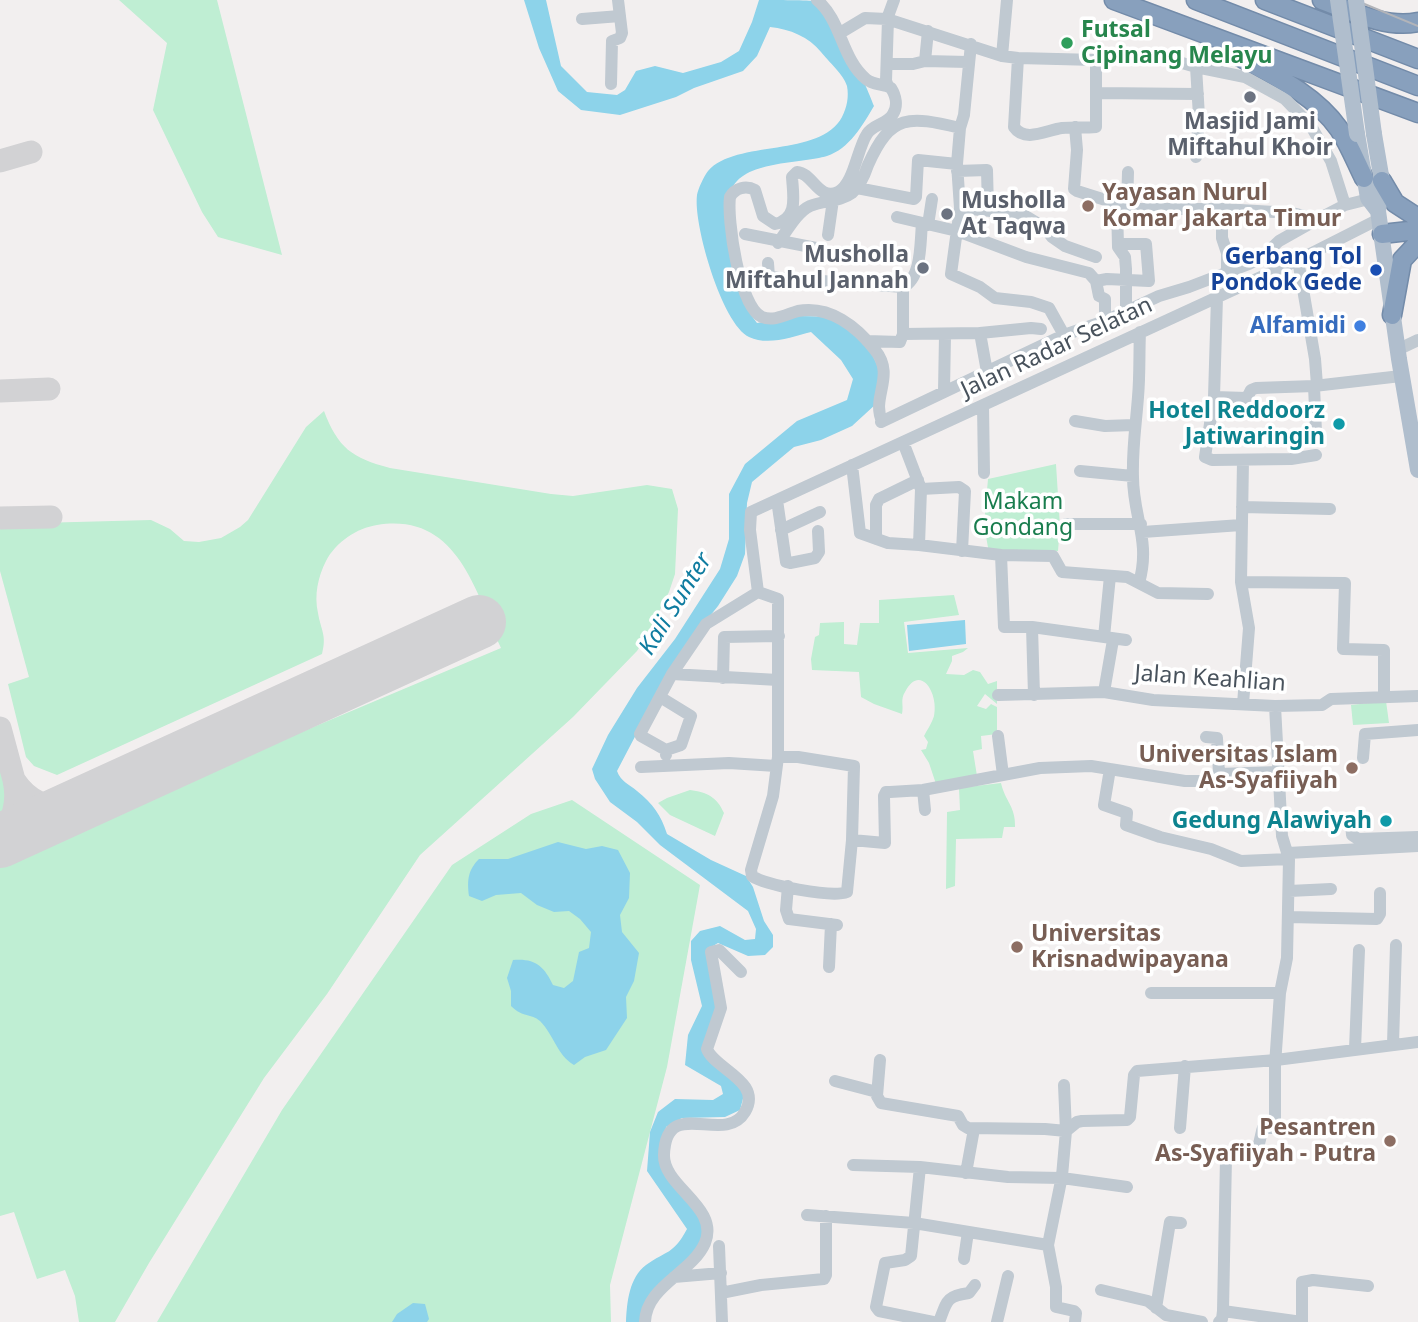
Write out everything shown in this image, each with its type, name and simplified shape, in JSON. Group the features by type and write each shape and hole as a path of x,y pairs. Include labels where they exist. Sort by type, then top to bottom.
{"highway":[{"path":"1114,0 1418,113"},
{"path":"1196,0 1418,86"},
{"path":"1265,0 1418,59"},
{"path":"1322,0 1384,22 1418,22"},
{"path":"1183,27 1275,76 1306,96 1337,127 1376,203 1418,230"},
{"path":"1376,203 1395,203 1418,218"},
{"path":"1392,315 1402,260 1418,243"}],"main road":[{"path":"1338,0 1357,134 1376,203"},
{"path":"1356,0 1374,134 1376,203 1401,376 1414,421 1418,470"}],"street":[{"path":"611,84 612,41 621,36 618,0"},
{"path":"817,0 832,16 846,51 864,78 872,83 888,86"},
{"path":"894,0 888,19 886,81 896,100 893,115 868,131 849,179 839,191 831,194 822,192 804,172 799,171 792,177 793,210 781,223 775,224 765,218 757,193 750,188 737,189 732,194 728,208 739,276 755,312 770,318 804,311 838,317 856,329 878,354 884,370 878,412 881,422 1064,335 1105,321 1159,296 1227,274 1261,258 1279,241 1345,205 1376,203"},
{"path":"1002,56 1007,0"},
{"path":"582,19 620,16"},
{"path":"840,33 865,18 888,19 1002,56 1096,60 1157,56 1245,77 1275,92 1296,109 1322,143 1331,161 1345,205"},
{"path":"925,61 928,31"},
{"path":"971,44 964,115 960,128 957,167 960,208 951,275 980,287 995,298 1031,302 1049,308 1064,335"},
{"path":"1018,58 1015,131 1038,134 1075,127 1097,127 1096,60"},
{"path":"887,64 968,62"},
{"path":"1196,67 1196,157"},
{"path":"1097,93 1198,94"},
{"path":"778,243 802,211 850,194 857,188 876,146 891,128 907,121 917,121 960,128"},
{"path":"1075,127 1075,190 1122,206 1292,213 1318,219"},
{"path":"857,188 914,199 916,162 920,160 987,170 988,209"},
{"path":"1126,311 1125,257 1118,247 1128,172"},
{"path":"768,263 769,277 907,286 915,273 932,199"},
{"path":"828,235 834,200"},
{"name":"Jalan Radar Selatan","path":"758,592 750,530 751,512 1298,260 1376,203"},
{"path":"960,208 988,209 1027,216 1065,246 1096,257"},
{"path":"1222,209 1227,274"},
{"path":"897,217 957,231 1026,257 1089,273 1096,281 1099,296 1105,299 1126,296"},
{"path":"745,234 778,243 821,249"},
{"path":"1096,281 1149,281 1147,245 1123,244 1118,247"},
{"path":"1298,260 1315,359 1316,432"},
{"path":"867,341 900,342 903,334 903,287"},
{"path":"1217,297 1214,397 1205,457 1212,460 1243,460 1291,459 1316,455"},
{"path":"1105,299 1105,321"},
{"path":"903,334 945,335 1041,329"},
{"path":"1139,583 1144,559 1133,476 1140,332"},
{"path":"980,333 987,372"},
{"path":"944,391 945,335"},
{"path":"1397,350 1418,340"},
{"path":"1214,397 1247,398 1251,390 1256,388 1401,376"},
{"path":"983,405 984,472"},
{"path":"1075,421 1105,426 1134,425"},
{"path":"903,442 920,485 919,545"},
{"path":"1243,460 1241,582 1249,628 1243,704"},
{"path":"852,465 859,530 876,539 888,543 1001,555 1054,556 1062,572 1127,576 1158,593 1208,594"},
{"path":"1080,471 1133,476"},
{"path":"876,539 876,505 879,499 920,485 959,488 965,491 962,551"},
{"path":"777,500 784,558 790,563 811,560 818,556 818,531"},
{"path":"1242,507 1330,509"},
{"path":"781,530 820,512"},
{"path":"1066,524 1142,528 1241,525"},
{"path":"1001,555 1004,627 1032,627 1114,639"},
{"path":"1104,692 1114,639 1110,576"},
{"path":"1241,582 1345,583 1343,649 1384,650 1384,697"},
{"path":"641,767 777,762 798,757 854,766 852,840 847,892 838,894 788,886 751,876 773,796 777,762 778,598 758,592 711,621 697,636 672,674 640,734 666,750 681,745 691,716 660,697"},
{"path":"1032,627 1034,695"},
{"path":"697,636 779,636"},
{"path":"723,678 724,637"},
{"path":"672,674 778,680"},
{"name":"Jalan Keahlian","path":"998,695 1104,692 1153,700 1275,706 1322,705 1331,699 1418,696"},
{"path":"1198,1154 1256,1157 1263,1128 1274,1127 1280,993 1287,958 1289,917 1289,856 1282,836 1275,706"},
{"path":"1363,758 1364,734 1418,730"},
{"path":"998,736 1003,775"},
{"path":"1206,737 1217,738 1219,774"},
{"path":"666,750 666,766"},
{"path":"852,840 885,843 886,792 923,790 1040,768 1091,766 1185,781 1200,781 1219,774 1278,772"},
{"path":"1110,769 1104,805 1127,813 1126,825 1160,837 1211,849 1241,861 1418,846"},
{"path":"923,790 925,810"},
{"path":"1351,823 1352,835 1358,839 1418,836"},
{"path":"788,886 786,910 789,919 834,925 829,967"},
{"path":"1289,895 1331,889"},
{"path":"1289,917 1377,919 1380,914 1380,893"},
{"path":"1393,1044 1396,945"},
{"path":"645,1322 649,1304 695,1258 708,1232 700,1210 668,1171 664,1156 670,1129 677,1125 727,1125 738,1119 747,1109 748,1099 742,1081 715,1061 707,1049 721,1007 711,951 719,950 741,972"},
{"path":"1354,1048 1359,950"},
{"path":"1151,993 1280,993"},
{"path":"880,1060 877,1092 881,1103 958,1116 965,1127 974,1129 1066,1131 1082,1121 1127,1121 1130,1117 1135,1072 1276,1060 1418,1042"},
{"path":"1180,1128 1185,1066"},
{"path":"835,1081 877,1092"},
{"path":"1064,1085 1066,1131 1062,1178 1048,1245 1056,1287 1056,1307 1074,1311 1075,1322"},
{"path":"966,1172 974,1129"},
{"path":"1226,1157 1221,1316 1302,1322 1302,1282 1313,1280 1368,1286"},
{"path":"853,1165 920,1167 1127,1186"},
{"path":"920,1167 911,1256 905,1260 885,1263 876,1307 879,1311 933,1322"},
{"path":"807,1215 914,1223 1048,1245"},
{"path":"721,1293 761,1285 824,1279 826,1216"},
{"path":"1156,1308 1170,1222 1181,1223"},
{"path":"964,1259 968,1232"},
{"path":"719,1246 722,1322"},
{"path":"674,1277 720,1273"},
{"path":"997,1322 1008,1276"},
{"path":"939,1322 948,1299 954,1295 969,1293 975,1285"},
{"path":"1101,1290 1143,1299 1162,1313 1202,1322"}],"green space":[{"path":"119,0 217,0 282,255 218,237 202,212 153,110 167,43"},
{"path":"324,411 335,434 348,450 366,460 390,468 573,496 647,485 672,489 678,509 675,574 669,592 637,651 573,717 420,855 327,994 264,1078 115,1322 79,1322 75,1296 65,1270 37,1279 14,1212 0,1216 0,859 501,648 471,580 445,543 426,531 404,524 369,527 341,542 330,554 321,573 316,600 324,637 322,654 57,775 34,766 26,757 8,684 29,677 0,571 0,524 151,520 170,529 184,541 199,542 221,538 248,520 306,427"},
{"name":"Makam Gondang","path":"1056,464 1060,527 1058,551 989,553 984,525 988,479"},
{"path":"954,595 959,615 904,622 908,653 968,648 952,656 946,674 964,675 973,670 980,672 988,684 997,681 997,704 985,694 977,706 986,709 991,704 997,707 997,734 981,736 982,749 973,751 977,776 936,784 921,750 926,749 928,742 924,736 931,724 935,707 927,684 917,680 911,684 903,698 902,714 861,697 859,672 812,670 811,659 820,623 844,622 844,644 857,645 860,623 879,623 879,600"},
{"path":"1386,701 1389,723 1353,725 1351,705"},
{"path":"0,732 17,791 12,817 0,840"},
{"path":"1001,783 1014,814 1015,827 1004,827 1002,838 956,839 955,886 946,889 947,812 960,810 959,788"},
{"path":"690,790 711,796 724,813 715,836 670,815 658,803"},
{"path":"572,800 700,885 667,1067 610,1285 611,1322 157,1322 282,1110 452,865 531,814"}],"water":[{"path":"524,0 546,0 561,66 587,92 617,95 625,90 636,71 655,66 683,73 721,62 739,51 759,0 814,1 839,32 874,106 855,135 835,153 816,159 759,168 737,181 731,191 728,207 728,239 736,283 744,303 757,323 800,316 839,317 866,341 883,378 876,404 852,426 821,440 794,447 752,482 747,503 745,554 737,576 718,606 689,642 662,685 617,771 623,780 652,805 667,834 711,860 746,876 753,887 764,921 773,935 773,947 765,955 748,956 718,943 708,949 720,1002 706,1040 745,1091 740,1110 725,1117 682,1118 666,1127 662,1164 703,1216 706,1240 664,1286 645,1322 626,1322 632,1283 640,1270 673,1248 687,1229 647,1171 650,1132 658,1112 675,1099 713,1100 723,1094 721,1086 685,1065 688,1035 702,1006 691,960 691,941 700,931 720,926 745,940 755,939 756,929 748,911 660,845 637,822 610,802 595,779 592,769 608,735 637,688 675,639 720,569 729,539 729,494 745,464 797,421 847,400 853,379 841,360 811,332 764,341 749,337 739,328 729,313 711,272 700,228 697,195 706,173 721,161 738,155 797,144 831,130 844,113 848,90 839,73 811,42 792,32 770,27 757,56 743,71 620,115 581,110 558,91 539,48"},
{"path":"965,620 966,644 909,651 907,625"},
{"path":"558,842 586,849 602,846 618,850 630,873 629,898 620,915 622,932 639,953 634,981 626,997 627,1018 606,1050 585,1057 574,1065 563,1056 540,1021 511,1006 511,991 507,978 513,960 527,960 542,968 553,985 564,988 573,981 579,952 589,948 591,932 569,911 554,912 537,905 521,893 496,895 482,901 469,896 468,890 470,871 479,859 508,859"},
{"path":"413,1303 425,1304 429,1319 427,1322 392,1322 397,1314"}],"taxiway":[{"path":"0,161 31,152"},
{"path":"0,391 49,389"},
{"path":"0,518 51,517"},
{"path":"0,728 14,780"},
{"path":"0,840 14,811 14,780 33,800 57,807 76,806"}],"runway":[{"path":"0,841 479,622"}],"tram line":[{"path":"1355,0 1418,26"}],"place":[{"name":"Futsal Cipinang Melayu","path":"1067,43"},
{"name":"Masjid Jami Miftahul Khoir","path":"1250,97"},
{"name":"Yayasan Nurul Komar Jakarta Timur","path":"1088,206"},
{"name":"Musholla At Taqwa","path":"947,214"},
{"name":"Musholla Miftahul Jannah","path":"923,268"},
{"name":"Gerbang Tol Pondok Gede","path":"1376,270"},
{"name":"Alfamidi","path":"1360,326"},
{"name":"Hotel Reddoorz Jatiwaringin","path":"1339,424"},
{"name":"Universitas Islam As-Syafiiyah","path":"1352,768"},
{"name":"Gedung Alawiyah","path":"1386,821"},
{"name":"Universitas Krisnadwipayana","path":"1017,947"},
{"name":"Pesantren As-Syafiiyah - Putra","path":"1390,1141"}],"water label":[{"name":"Kali Sunter","path":"676,604"}]}
